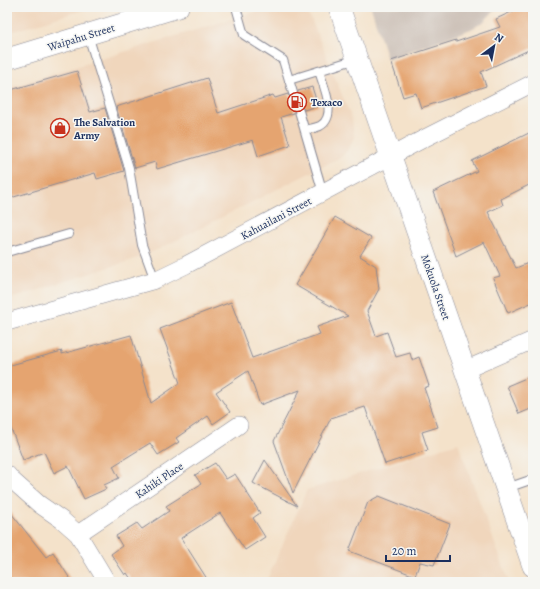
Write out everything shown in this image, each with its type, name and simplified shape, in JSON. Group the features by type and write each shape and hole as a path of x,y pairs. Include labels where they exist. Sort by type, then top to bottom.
{"street":[{"name":"Waipahu Street","path":"7,59 178,7"},
{"name":"Mokuola Street","path":"339,7 533,566"},
{"name":"Kahuailani Street","path":"7,322 155,280 533,83"},
{"path":"465,370 533,340"},
{"name":"Kahiki Place","path":"78,534 239,425"},
{"path":"7,474 39,504 62,520 78,534 107,582"}],"lane":[{"path":"236,7 244,35 283,60 293,93"},
{"path":"88,35 129,168 142,245 155,280"},
{"path":"289,80 357,59"},
{"path":"305,130 320,125 325,121 328,113 329,105 319,71"},
{"path":"299,111 323,193"},
{"path":"7,252 69,234"},
{"path":"506,488 533,479"}],"shaded area":[{"path":"7,7 92,7 7,33"},
{"path":"270,7 299,7 304,10 311,19 352,119 354,137 347,151 341,157 161,248 135,259 7,300 7,88"},
{"path":"371,7 498,7 482,23 471,29 387,59"},
{"path":"458,443 509,582 266,582 307,490"}],"building":[{"path":"522,7 533,7 533,48 481,72 486,86 421,108 416,93 403,97 391,61 456,40 456,42 500,27 496,19"},
{"name":"The Salvation Army","path":"77,71 90,112 105,108 124,171 97,179 95,173 7,199 7,91"},
{"path":"207,78 218,113 273,95 275,98 288,94 290,97 294,98 297,96 298,91 312,87 318,106 304,110 301,106 297,106 294,109 294,113 281,117 290,145 258,156 253,140 157,169 155,162 135,168 116,107"},
{"path":"533,131 533,183 501,199 503,205 488,212 516,268 533,261 533,302 508,313 493,278 500,276 484,242 456,256 433,192 477,171 472,161"},
{"path":"335,217 371,238 360,256 376,266 379,289 367,311 376,336 387,332 396,357 410,353 412,360 419,357 429,386 424,388 438,427 422,432 428,450 385,464 365,407 331,418 293,493 274,441 300,390 260,405 248,371 216,392 230,412 213,424 208,416 176,438 179,442 158,455 150,443 113,466 119,478 104,485 106,489 84,499 68,466 54,473 44,452 23,460 7,418 7,366 62,351 62,354 131,335 151,403 180,383 160,329 231,302 252,358 320,334 317,327 348,316 295,285"},
{"path":"533,375 533,408 519,414 507,386"},
{"path":"265,460 297,506 253,483"},
{"path":"215,463 226,479 235,474 260,513 253,518 265,537 245,550 220,513 181,538 209,582 133,582 127,573 125,575 111,554 122,546 116,536 137,523 142,529 169,511 166,506 201,484 195,475"},
{"path":"379,496 450,524 434,565 420,562 415,576 349,551 368,502"},
{"path":"7,508 46,557 53,552 72,582 7,582"}],"place":[{"name":"Texaco","path":"297,102"},
{"name":"The Salvation Army","path":"60,128"}]}
